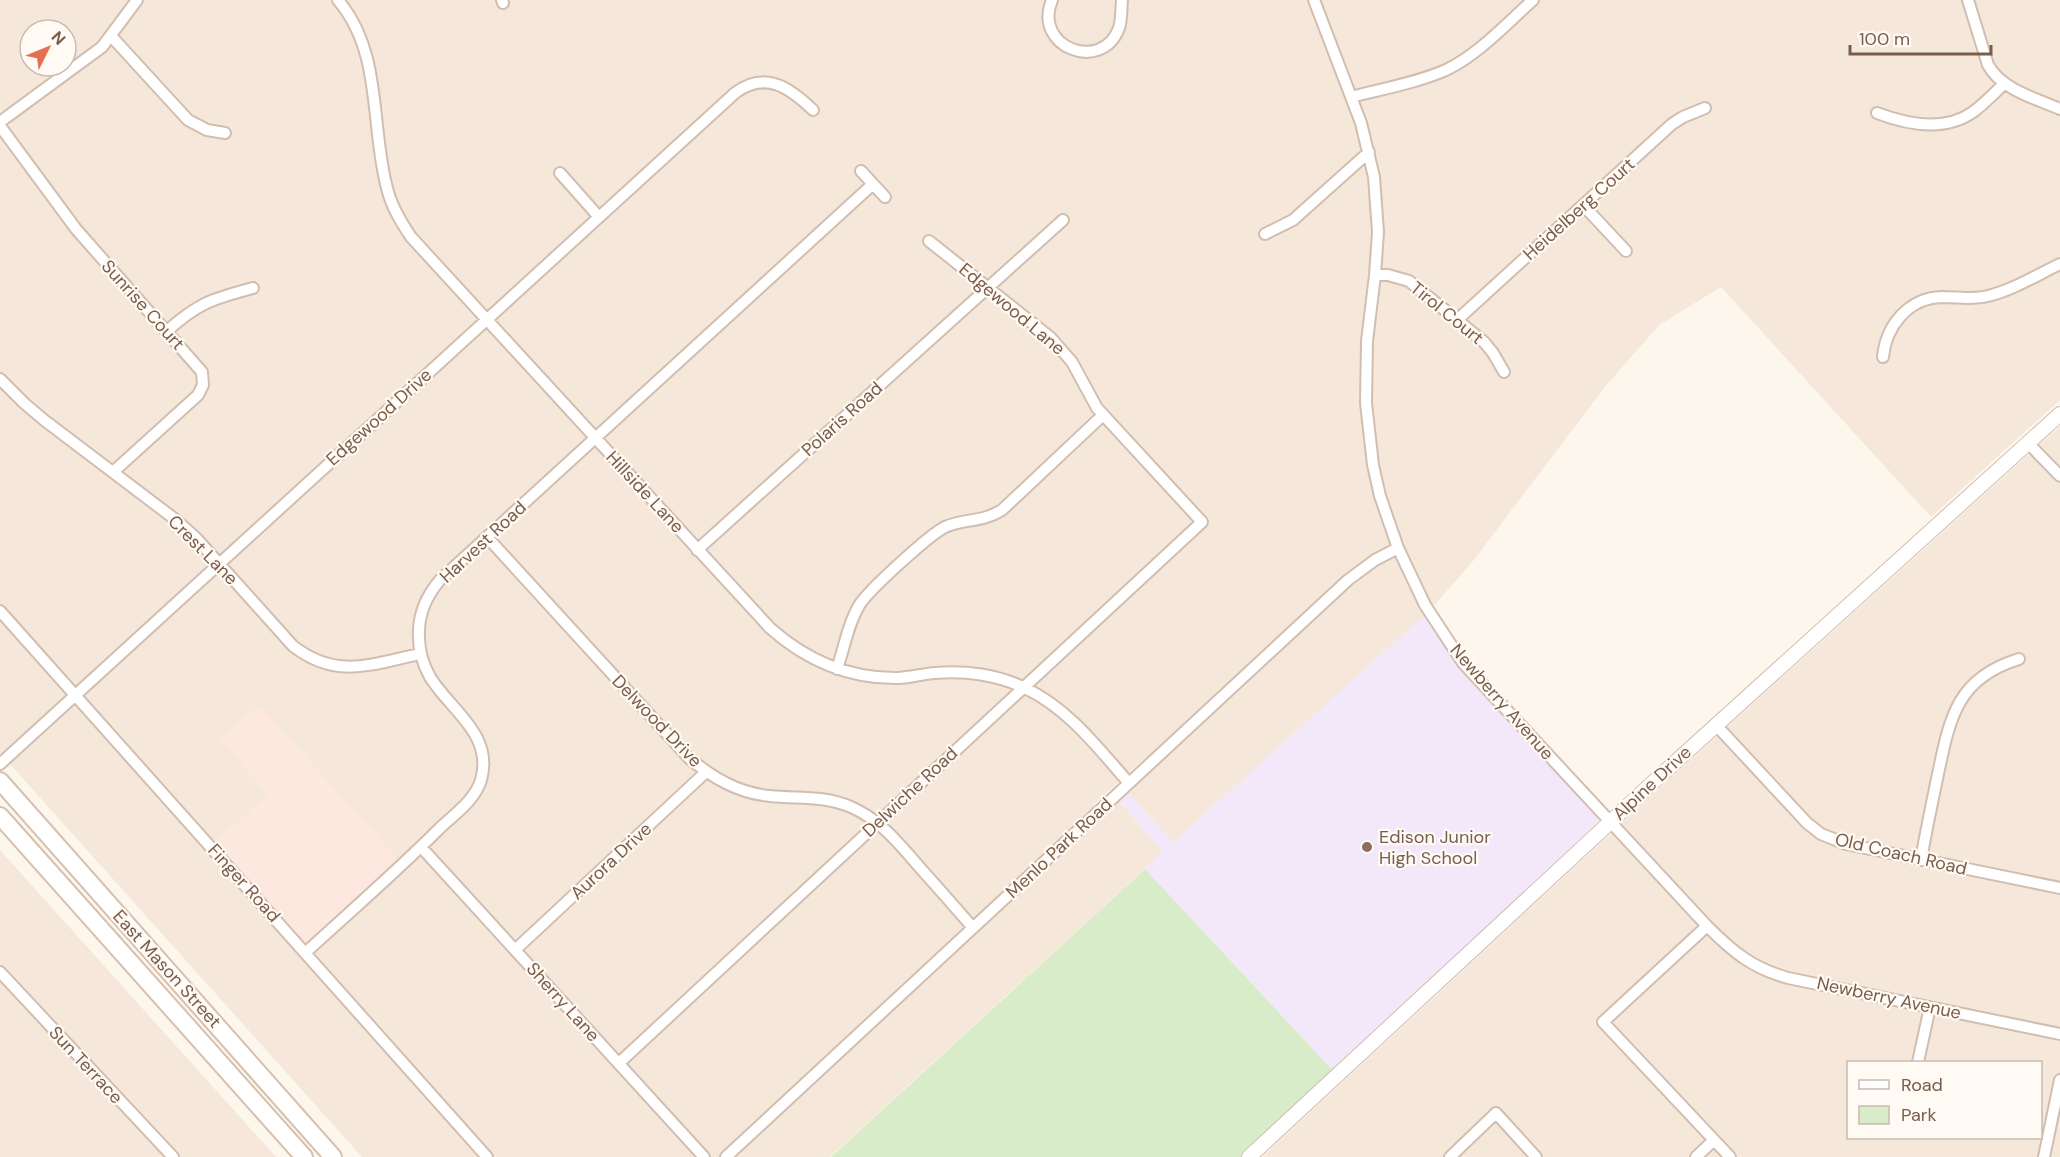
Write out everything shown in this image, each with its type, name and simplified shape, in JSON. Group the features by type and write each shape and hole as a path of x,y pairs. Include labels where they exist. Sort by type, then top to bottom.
{"main road":[{"name":"East Mason Street","path":"0,781 333,1157"},
{"name":"East Mason Street","path":"0,816 303,1157"}],"street":[{"path":"0,124 102,47 137,0"},
{"name":"Hillside Lane","path":"338,0 353,22 367,55 383,173 394,208 411,237 770,628 786,642 810,657 837,669 880,678 901,678 945,672 972,673 1024,687 1043,697 1076,723 1129,783"},
{"path":"1052,0 1048,19 1051,30 1061,44 1081,52 1097,50 1112,40 1121,22 1122,0"},
{"name":"Newberry Avenue","path":"1314,0 1369,152 1377,208 1375,275 1367,340 1366,403 1373,465 1380,496 1398,548 1425,605 1463,663 1707,926 1729,949 1745,960 1773,974 2060,1034"},
{"path":"1351,97 1446,70 1477,50 1533,0"},
{"path":"1968,0 1988,64 1993,72 2004,84 2060,109"},
{"path":"111,36 188,120 207,130 225,133"},
{"name":"Edgewood Drive","path":"0,764 75,693 735,93 748,85 766,83 784,86 813,110"},
{"path":"1877,113 1908,123 1943,123 1972,113 2004,84"},
{"name":"Heidelberg Court","path":"1457,320 1672,124 1705,108"},
{"name":"Sunrise Court","path":"0,124 76,229 202,372 204,380 198,394 113,472"},
{"path":"1265,234 1293,220 1369,152"},
{"path":"861,171 885,197"},
{"path":"560,173 599,217"},
{"name":"Harvest Road","path":"305,953 421,847 475,794 481,778 482,757 477,736 469,723 432,680 420,654 419,624 426,600 440,580 873,184"},
{"path":"1583,205 1626,251"},
{"name":"Polaris Road","path":"697,550 1063,220"},
{"name":"Edgewood Lane","path":"929,241 1063,350 1072,362 1087,393 1104,415 1202,522"},
{"path":"1883,357 1887,336 1892,325 1900,315 1918,303 1941,297 1987,296 2060,264"},
{"name":"Tirol Court","path":"1375,275 1388,275 1409,281 1485,342 1504,372"},
{"path":"167,331 191,310 203,303 253,288"},
{"name":"Crest Lane","path":"0,379 37,414 176,520 219,563 293,646 315,660 339,667 356,667 420,654"},
{"name":"Alpine Drive","path":"1249,1157 1611,821 2060,414"},
{"path":"837,669 855,614 866,597 940,530 958,523 984,519 1002,510 1104,415"},
{"path":"2028,443 2060,476"},
{"name":"Delwiche Road","path":"619,1063 1202,522"},
{"name":"Delwood Drive","path":"487,537 689,758 706,772 725,783 757,794 804,796 838,802 852,808 877,823 892,837 973,928"},
{"name":"Menlo Park Road","path":"726,1157 1348,580 1375,560 1398,548"},
{"name":"Finger Road","path":"0,611 487,1157"},
{"path":"1921,860 1947,733 1957,706 1965,694 1983,676 1995,668 2019,659"},
{"name":"Old Coach Road","path":"1716,725 1807,823 1821,834 1846,844 2060,888"},
{"name":"Aurora Drive","path":"515,950 706,772"},
{"name":"Sherry Lane","path":"421,847 704,1157"},
{"path":"1707,926 1603,1022 1730,1157"},
{"name":"Sun Terrace","path":"0,972 173,1157"},
{"path":"1918,1061 1930,1007"},
{"path":"2044,1157 2060,1080"},
{"path":"1450,1157 1496,1113 1536,1157"},
{"path":"1696,1157 1714,1140"}],"shaded area":[{"path":"0,0 2060,0 2060,400 1931,517 1721,287 1659,325 1604,388 1473,561 1425,616 1172,843 1128,793 1156,767 1147,756 1093,805 1103,815 1119,801 1163,852 830,1157 362,1157 0,753 0,132 11,124 0,110"},
{"path":"2060,426 2060,1157 1262,1157 1663,785"},
{"path":"1429,611 1446,638 1611,821 1337,1075 1145,869 1162,852 1115,796 1124,788 1173,842"},
{"path":"259,705 402,864 305,953 211,846 268,795 221,739"},
{"path":"0,850 276,1157 0,1157"}],"green space":[{"path":"1145,869 1337,1075 1249,1157 831,1157"}],"place":[{"name":"Edison Junior High School","path":"1367,847"}]}
